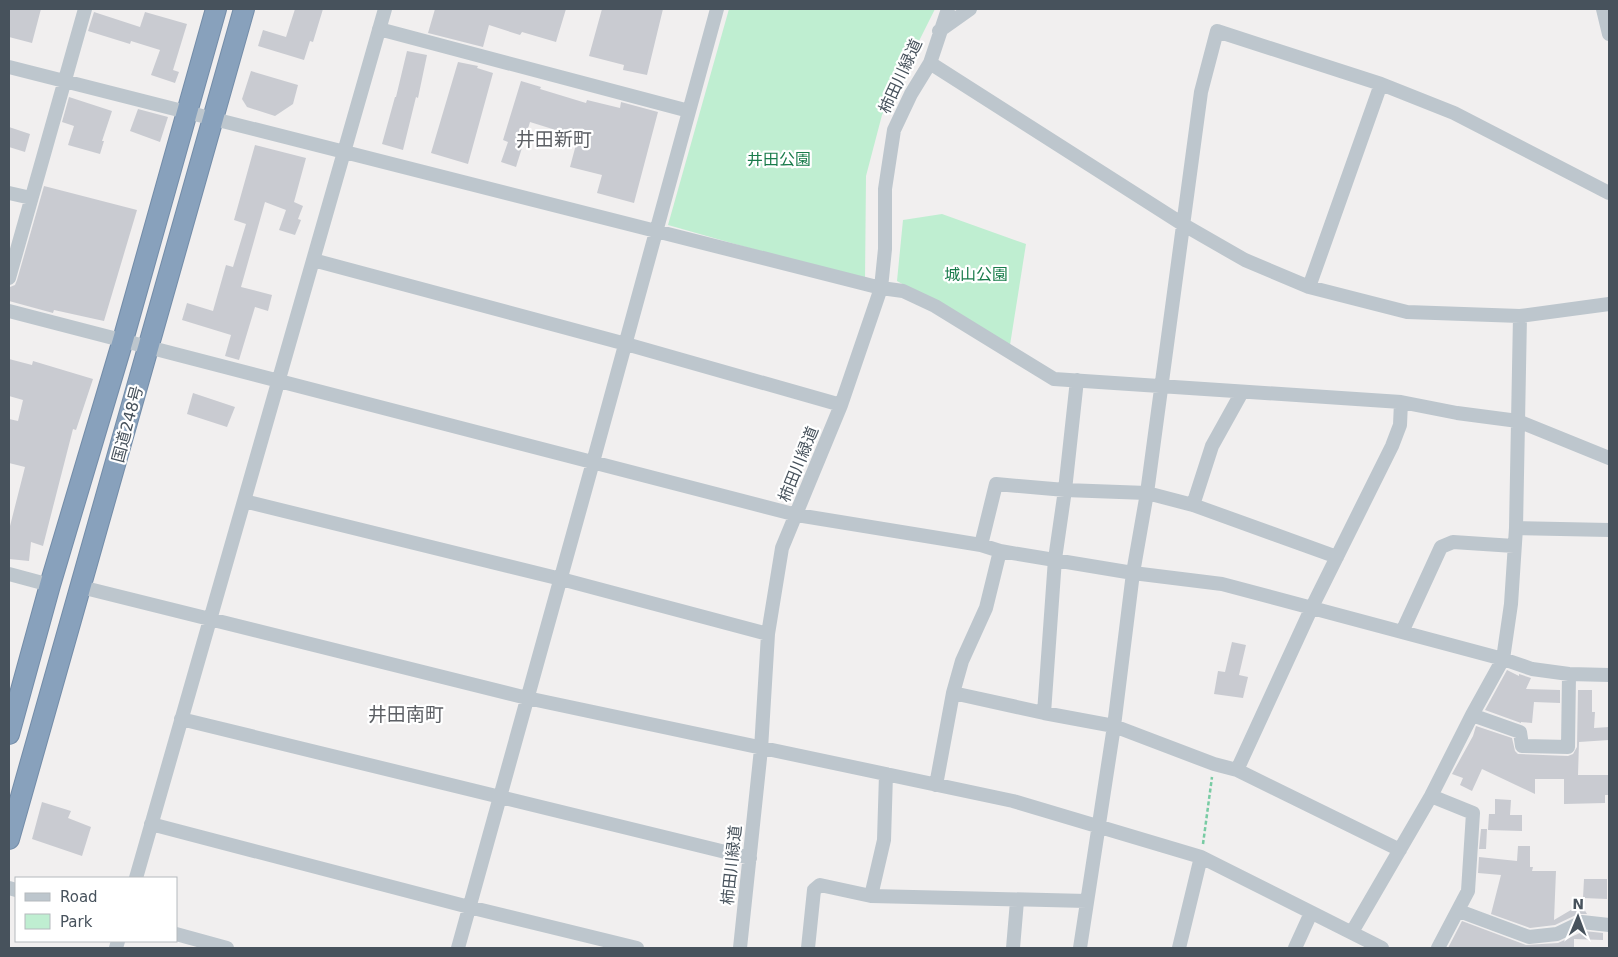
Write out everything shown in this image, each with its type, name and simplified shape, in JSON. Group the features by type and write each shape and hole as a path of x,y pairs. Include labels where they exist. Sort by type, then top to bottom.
{"highway":[{"name":"国道248号","path":"9,734 216,9"},
{"name":"国道248号","path":"9,839 244,9"}],"street":[{"path":"9,278 85,9"},
{"path":"136,877 385,9"},
{"path":"458,948 717,9"},
{"name":"柿田川緑道","path":"740,948 761,749 768,634 782,548 841,405 881,288 885,249 885,189 894,130 910,94 930,63 939,31 948,9"},
{"path":"939,31 970,9"},
{"path":"1603,9 1609,34"},
{"path":"379,29 689,111"},
{"path":"1080,948 1114,726 1133,573 1147,493 1201,92 1217,31 1381,84 1454,113 1609,193"},
{"path":"930,63 1184,225 1245,260 1309,287 1407,312 1520,316 1609,304"},
{"path":"9,67 881,288 903,291 935,306 1054,379 1401,402 1518,422 1609,458"},
{"path":"1309,287 1381,84"},
{"path":"9,193 31,198"},
{"path":"313,260 626,344 841,405"},
{"path":"9,310 797,515 981,545 1000,551 1133,573 1222,584 1503,659 1532,669 1570,674 1609,675"},
{"path":"1352,932 1430,796 1503,659 1511,604 1516,528 1520,316"},
{"path":"1044,713 1055,559 1065,490 1077,380"},
{"path":"1193,505 1212,446 1242,392"},
{"path":"1237,770 1312,607 1392,446 1400,425 1401,402"},
{"path":"981,545 996,484 1065,490 1147,493 1193,505 1337,556"},
{"path":"244,501 561,579 768,634"},
{"path":"1516,528 1609,530"},
{"path":"1402,632 1441,548 1453,542 1514,546"},
{"path":"936,785 953,693 962,661 986,608 1000,551"},
{"path":"9,574 50,585"},
{"path":"81,587 528,698 1013,801 1201,857 1382,948"},
{"path":"1472,715 1520,732 1522,746 1568,747 1570,674"},
{"path":"953,693 1114,726 1214,764 1237,770 1400,850"},
{"path":"181,719 750,858"},
{"path":"871,896 884,840 886,774"},
{"path":"1430,796 1473,813 1468,891 1438,948"},
{"path":"151,824 469,907 637,948"},
{"path":"1179,948 1201,857"},
{"path":"808,948 814,890 820,885 871,896 1017,901 1087,901"},
{"path":"1013,948 1017,901"},
{"path":"1459,911 1529,937 1557,934 1582,922 1609,925"},
{"path":"1295,948 1311,913"},
{"path":"178,935 227,948"}],"path":[{"path":"1201,857 1214,764"}],"green space":[{"name":"井田公園","path":"729,9 935,9 882,115 866,176 865,281 668,225"},
{"name":"城山公園","path":"942,214 1026,244 1010,345 897,281 903,220"}],"building":[{"path":"9,9 41,9 32,43 9,37"},
{"path":"295,9 323,9 313,42 310,41 304,60 258,46 263,30 286,37"},
{"path":"435,9 566,9 556,42 522,32 520,35 489,25 483,47 428,33"},
{"path":"602,9 663,9 647,75 623,70 624,65 589,56"},
{"path":"94,12 140,27 145,12 187,24 173,70 179,72 175,83 151,75 160,50 131,41 130,44 88,31"},
{"path":"407,51 427,55 418,98 416,97 403,150 382,144"},
{"path":"458,62 478,66 477,68 493,73 468,164 431,153"},
{"path":"251,71 298,85 293,104 275,116 247,107 242,99"},
{"path":"521,81 586,103 587,100 620,108 621,102 658,112 634,203 597,193 602,175 570,167 578,137 530,122 516,167 501,162 508,142 503,140"},
{"path":"69,97 112,111 102,141 104,141 100,154 68,145 74,126 62,122"},
{"path":"138,109 168,117 160,142 130,131"},
{"path":"9,127 30,134 25,152 9,147"},
{"path":"255,145 306,158 294,202 303,206 298,219 301,220 295,235 279,230 286,210 265,202 241,287 272,295 268,311 255,307 239,360 225,356 231,335 182,320 187,303 213,311 226,265 233,267 246,224 234,220"},
{"path":"44,186 137,210 104,321 54,310 53,313 9,301 10,287 15,285 17,280"},
{"path":"9,359 32,365 33,361 93,379 76,430 73,429 43,546 31,542 29,561 9,559 9,530 25,467 9,463 9,419 18,421 23,400 9,396"},
{"path":"193,393 235,407 227,427 187,414"},
{"path":"1232,642 1246,645 1239,675 1248,677 1243,698 1214,694 1218,671 1225,672"},
{"path":"1507,670 1519,676 1519,674 1531,678 1526,689 1560,690 1560,703 1534,702 1532,723 1521,723 1485,710"},
{"path":"1578,690 1592,690 1592,712 1595,712 1594,728 1609,727 1609,740 1579,742 1578,775 1609,775 1609,795 1605,795 1605,803 1564,804 1564,779 1535,779 1535,794 1482,769 1472,791 1460,785 1463,778 1452,774 1473,736 1476,726 1512,738 1515,751 1518,754 1568,756 1573,754 1577,747"},
{"path":"1495,799 1511,800 1510,815 1522,815 1522,831 1488,830 1489,814 1495,814"},
{"path":"42,802 71,811 68,818 91,827 82,856 32,839"},
{"path":"1481,829 1487,829 1486,849 1479,849"},
{"path":"1518,846 1530,846 1530,867 1533,867 1532,871 1556,871 1554,920 1581,904 1587,914 1578,914 1555,925 1530,928 1491,914 1501,875 1478,873 1479,857 1517,861"},
{"path":"1584,879 1607,879 1607,899 1583,898"},
{"path":"1462,921 1526,945 1558,943 1584,931 1603,933 1603,940 1574,939 1574,948 1448,948"}],"district":[{"name":"井田新町","path":"554,139"},
{"name":"井田南町","path":"406,714"}]}
